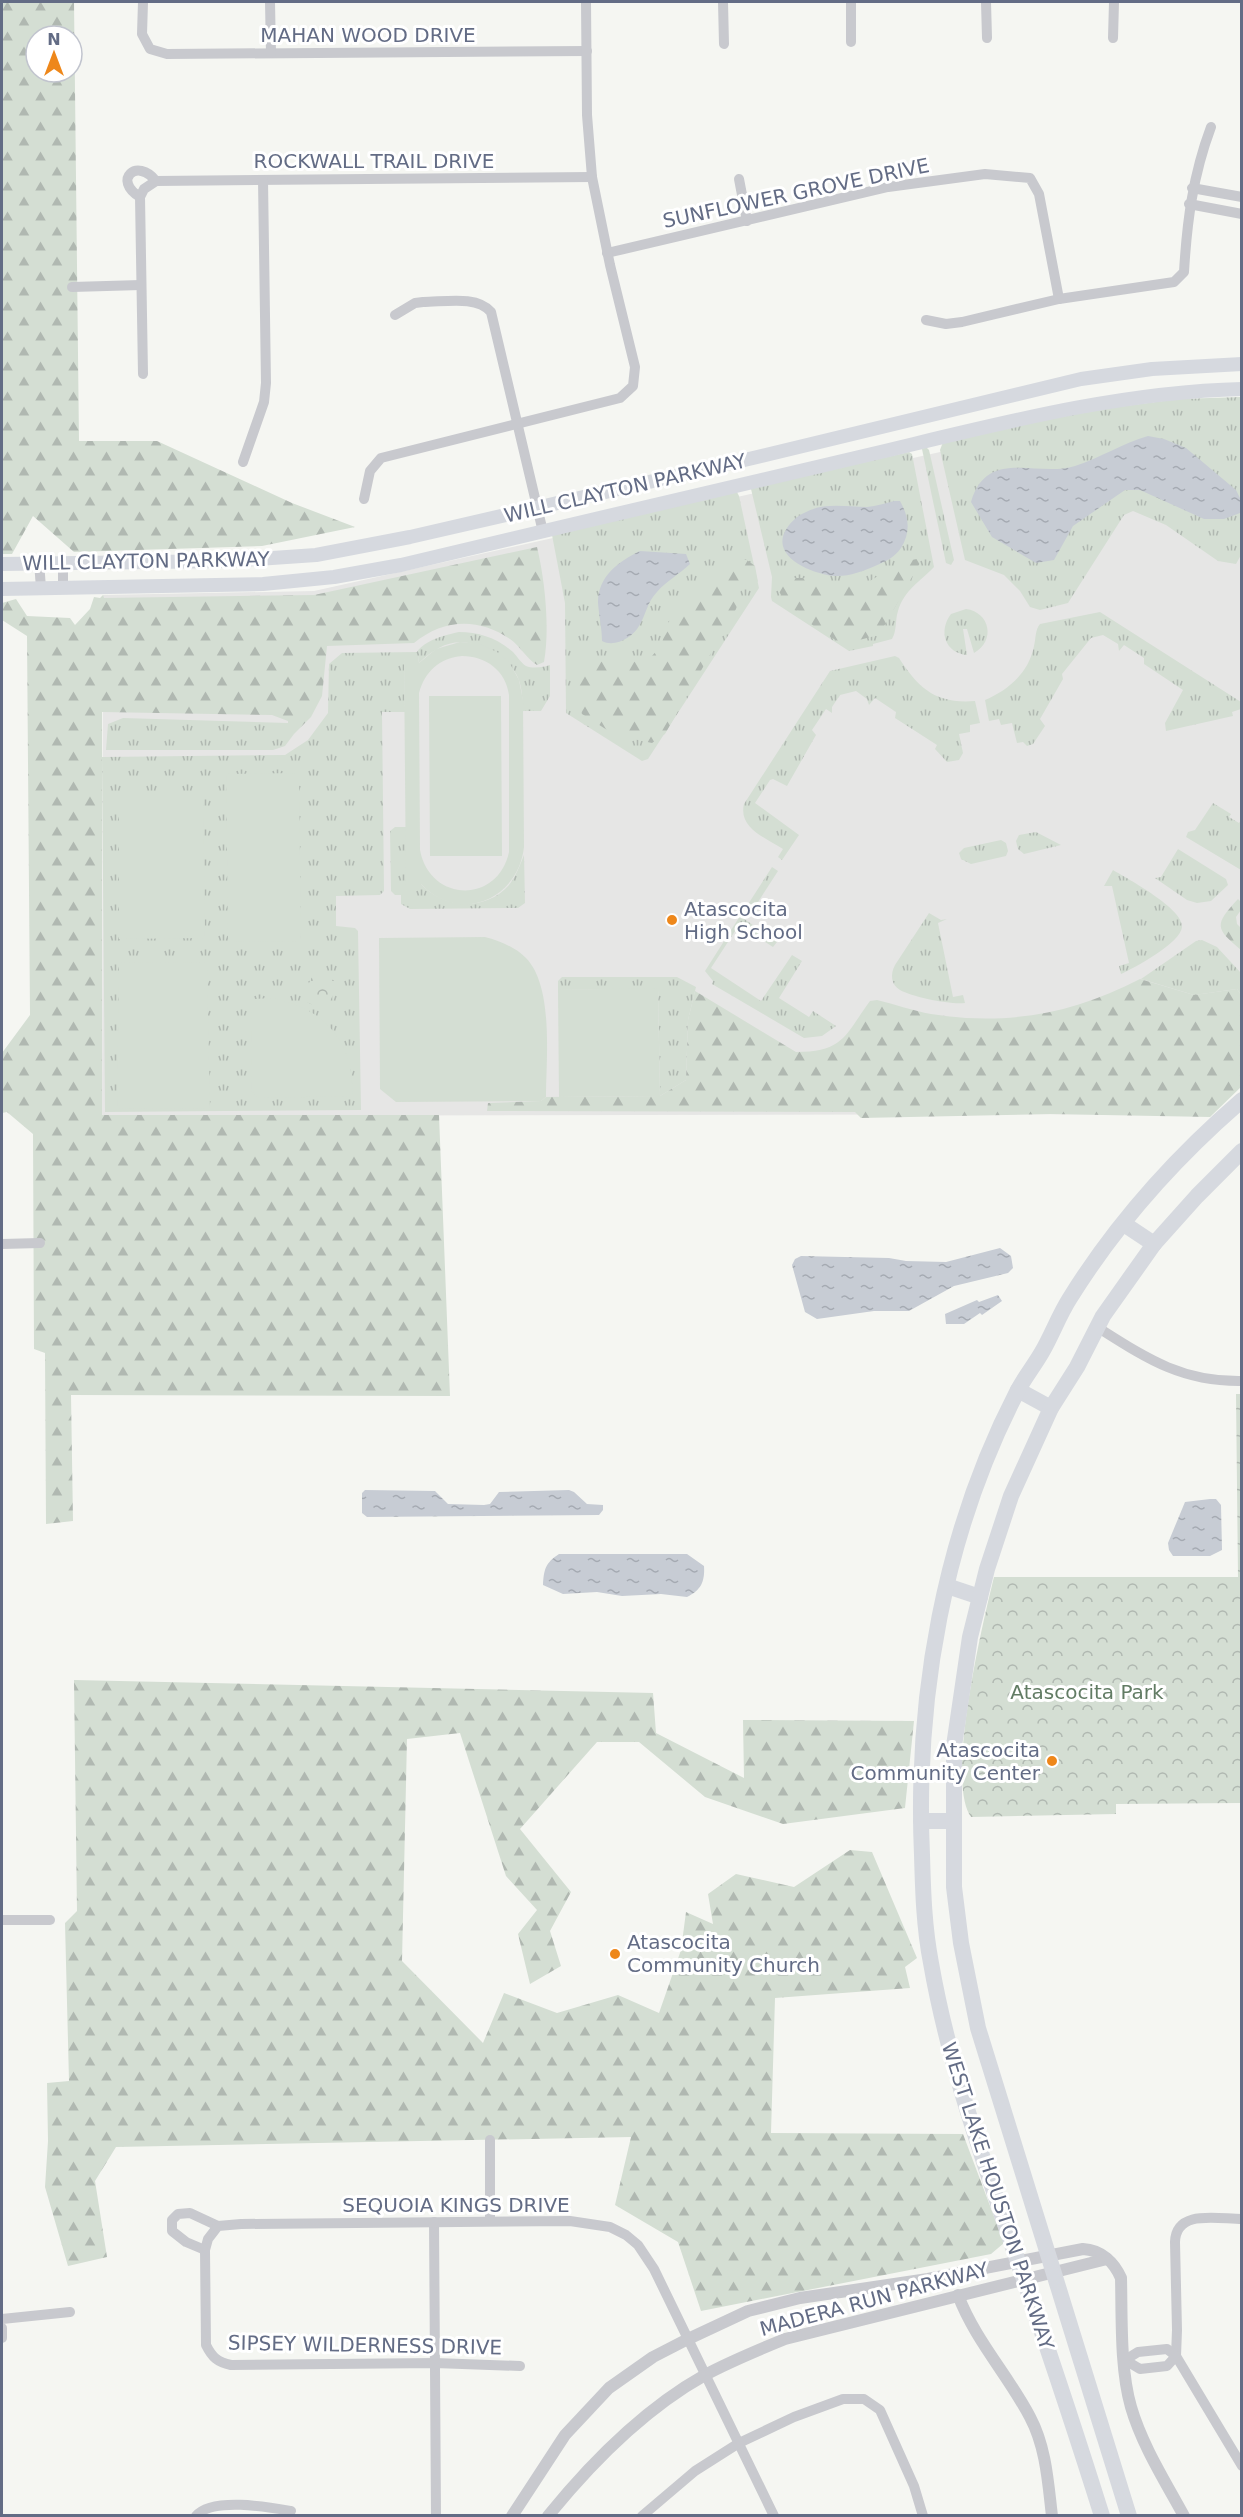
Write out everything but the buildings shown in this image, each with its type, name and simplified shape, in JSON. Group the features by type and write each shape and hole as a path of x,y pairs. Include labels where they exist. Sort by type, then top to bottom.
{"main road":[{"name":"WILL CLAYTON PARKWAY","path":"2,564 227,561 284,558 360,547 735,462 1081,379 1152,369 1242,364"},
{"name":"WILL CLAYTON PARKWAY","path":"2,589 298,582 401,565 932,439 1101,402 1184,391 1242,389"},
{"path":"735,462 741,484"},
{"name":"WEST LAKE HOUSTON PARKWAY","path":"1102,2516 1070,2413 1023,2280 951,2059 932,1971 926,1930 921,1821 924,1727 935,1637 947,1586 977,1485 1018,1390 1044,1349 1071,1296 1124,1224 1169,1170 1242,1100"},
{"name":"WEST LAKE HOUSTON PARKWAY","path":"1129,2516 978,2028 954,1887 952,1821 954,1746 970,1637 987,1569 1011,1496 1051,1408 1077,1367 1098,1326 1154,1244 1242,1151"},
{"path":"1124,1224 1154,1244"},
{"path":"1018,1390 1051,1408"},
{"path":"947,1586 980,1597"},
{"path":"921,1821 952,1821"}],"street":[{"name":"MAHAN WOOD DRIVE","path":"143,2 142,34 150,49 167,54 586,51"},
{"path":"270,2 271,53"},
{"path":"364,499 370,471 381,458 620,398 633,386 635,367 607,253 592,177 587,115 586,2"},
{"path":"723,2 724,44"},
{"path":"851,2 851,42"},
{"path":"986,2 987,38"},
{"path":"1113,38 1114,2"},
{"path":"926,320 946,324 962,322 1059,299 1165,285 1179,279 1184,272 1192,188 1211,127"},
{"name":"ROCKWALL TRAIL DRIVE","path":"140,197 130,191 127,185 126,180 134,170 149,173 156,181 592,177"},
{"name":"SUNFLOWER GROVE DRIVE","path":"607,253 888,187 985,174 1030,177 1039,194 1059,299"},
{"path":"739,179 747,220"},
{"path":"243,462 264,402 266,383 263,180"},
{"path":"143,374 140,197 144,189 156,181"},
{"path":"1192,188 1242,197"},
{"path":"1189,204 1242,214"},
{"path":"72,287 141,285"},
{"path":"395,315 415,303 423,302 471,302 486,306 494,320 543,532"},
{"path":"39,562 41,588"},
{"path":"63,562 63,588"},
{"path":"2,1244 40,1243"},
{"path":"1098,1326 1154,1362 1195,1378 1242,1381"},
{"path":"2,1920 50,1920"},
{"path":"490,2140 490,2221"},
{"name":"SEQUOIA KINGS DRIVE","path":"206,2245 186,2242 172,2231 172,2220 178,2214 190,2213 218,2226 557,2220 610,2227 626,2235 638,2245 654,2270 686,2340 774,2516"},
{"path":"1125,2360 1140,2369 1167,2366 1176,2356 1175,2231 1182,2223 1194,2219 1242,2219"},
{"path":"434,2222 436,2516"},
{"path":"206,2245 218,2226"},
{"name":"SIPSEY WILDERNESS DRIVE","path":"206,2245 206,2345 211,2356 221,2363 231,2365 435,2363 520,2366"},
{"name":"MADERA RUN PARKWAY","path":"512,2516 565,2435 609,2388 653,2357 748,2311 800,2298 928,2279 1047,2255 1091,2249 1107,2259"},
{"path":"1107,2259 1122,2278 1127,2390 1135,2419 1184,2516"},
{"name":"MADERA RUN PARKWAY","path":"548,2516 571,2487 652,2410 704,2375 785,2339 1053,2273 1094,2260 1107,2259"},
{"path":"958,2295 966,2316 1030,2417 1042,2446 1052,2516"},
{"path":"2,2319 70,2313"},
{"path":"2,2328 2,2338"},
{"path":"1125,2360 1138,2352 1167,2349 1176,2356 1242,2466"},
{"path":"642,2516 695,2471 739,2443 794,2417 843,2399 864,2399 880,2410 914,2486 922,2516"},
{"path":"196,2516 202,2509 221,2505 291,2511"}],"shaded area":[{"name":"Atascocita High School","path":"1241,402 1242,1083 1207,1114 102,1116 103,595 314,591 1120,412"}],"green space":[{"path":"2,2 74,2 74,24 24,24 24,84 75,84 79,441 157,441 292,503 355,527 262,546 74,552 33,516 12,554 2,554"},
{"path":"1241,397 1241,555 1236,564 1218,561 1166,525 1133,511 1124,515 1068,603 1040,610 1030,607 1020,591 1004,575 965,560 940,450 943,442 1072,413 1178,399"},
{"path":"926,447 929,450 954,560 951,565 946,563 922,449"},
{"path":"909,452 912,454 934,567 904,597 898,611 892,639 849,651 772,601 772,577 751,489"},
{"path":"737,492 739,496 759,588 648,759 642,761 566,713 565,603 552,535"},
{"path":"537,547 544,589 547,635 544,662 537,665 514,642 498,632 473,624 449,625 425,635 414,643 327,646 322,696 311,717 294,734 288,732 288,721 272,715 102,712 102,1115 439,1115 450,1396 71,1395 73,1521 46,1524 45,1353 34,1349 33,1134 7,1112 2,1113 2,1053 30,1015 27,636 2,620 2,603 16,599 27,616 70,618 75,625 90,609 94,597 100,598 103,595 104,598 314,595"},
{"path":"917,559 920,563 879,635 847,643 837,641 811,624 800,611 793,610 773,584 774,578 819,578 834,588 870,581 900,562"},
{"path":"738,560 747,560 755,566 758,582 745,573 736,609 665,734 652,743 615,735 582,714 571,684 580,656 597,661 629,663 651,657 661,646 674,611"},
{"path":"966,609 980,615 987,628 985,641 974,653 967,629 963,629 967,655 953,650 945,634 945,627 951,614"},
{"path":"1100,612 1241,702 1241,709 1232,712 1233,716 1166,731 1165,723 1183,690 1144,664 1144,658 1124,645 1119,651 1118,644 1103,635 1091,638 1062,674 1063,679 1040,719 1045,726 1033,744 1027,746 1023,742 1017,743 1012,723 1001,725 999,719 989,721 985,700 1002,691 1023,672 1028,664 1035,643 1036,631 1040,624"},
{"path":"459,632 474,633 494,640 507,647 526,666 535,668 550,665 550,696 541,711 523,711 519,682 512,668 489,651 469,643 460,642 443,646 419,663 418,656 404,657 405,712 382,712 384,891 380,895 336,896 336,926 355,928 358,931 361,1110 105,1112 102,757 285,755 308,740 328,713 329,664 342,653 417,652 430,641"},
{"path":"460,642 480,644 497,652 509,662 519,680 523,700 524,847 519,866 511,881 499,893 484,901 468,904 452,903 436,896 421,884 420,890 406,891 404,656 418,656 419,663 436,649","holes":["454,657 471,657 493,666 504,679 509,695 509,852 502,869 492,881 479,888 464,890 450,888 437,880 426,867 420,850 419,693 425,678 434,667"]},
{"path":"895,656 930,692 949,700 975,701 980,723 970,725 970,732 959,734 963,753 959,760 947,762 935,749 937,745 895,718 896,712 875,698 869,705 867,699 856,691 840,695 832,707 832,713 826,709 812,730 816,735 787,786 773,779 770,780 755,803 799,835 782,860 778,857 783,849 749,826 743,812 744,804 830,671"},
{"path":"429,696 501,696 502,856 430,856"},
{"path":"123,718 288,723 294,734 285,746 273,750 106,750 108,724"},
{"path":"299,773 301,941 228,942 226,774"},
{"path":"119,792 203,792 205,938 119,939"},
{"path":"1213,803 1231,814 1229,817 1239,823 1241,820 1241,870 1186,837 1188,832 1195,830"},
{"path":"395,827 406,827 406,891 420,883 429,892 452,902 464,904 488,900 509,885 524,855 525,903 518,908 410,909 401,904 401,895 395,895 391,891 390,831"},
{"path":"1036,832 1061,845 1024,854 1018,849 1016,841 1019,835"},
{"path":"1001,840 1006,843 1008,851 1006,856 971,864 961,859 959,853 964,848"},
{"path":"1178,849 1226,879 1228,885 1211,901 1197,903 1187,900 1155,878 1161,877"},
{"path":"772,867 778,871 749,916 743,912"},
{"path":"1113,870 1165,903 1180,920 1182,927 1180,933 1166,947 1121,974 1119,966 1129,963 1112,886 1104,886"},
{"path":"1238,899 1241,902 1241,910 1236,917 1237,924 1241,928 1241,950 1226,936 1221,926 1225,915"},
{"path":"929,913 941,920 947,919 938,923 953,997 963,995 965,1003 941,1002 913,995 900,990 893,982 893,968"},
{"path":"740,916 777,942 773,947 739,925 711,968 761,1001 792,955 802,961 779,998 809,1017 813,1011 836,1026 822,1036 804,1038 712,984 713,981 705,971"},
{"path":"485,937 517,951 526,958 535,971 545,1005 546,1097 541,1101 396,1102 380,1089 379,938"},
{"path":"1202,940 1217,947 1241,973 1241,995 1237,989 1194,995 1141,979 1196,941"},
{"path":"119,962 207,963 210,1109 117,1108"},
{"path":"315,971 339,983 325,1011 301,999"},
{"path":"562,977 677,977 696,987 688,1020 686,1080 660,1096 658,989 558,990 558,981"},
{"path":"1140,979 1194,995 1237,989 1241,995 1241,1087 1210,1117 1050,1114 861,1118 855,1112 487,1111 488,1103 541,1101 546,1097 660,1096 686,1080 688,1020 695,991 796,1052 824,1049 834,1045 848,1032 870,1001 877,1000 924,1013 959,1017 986,1019 1012,1017 1064,1009 1090,1001"},
{"path":"658,988 660,1096 559,1097 558,990"},
{"path":"270,998 289,1002 305,1009 332,1029 348,1059 352,1096 259,1098 251,1091 252,999"},
{"name":"Atascocita Park","path":"1236,1394 1241,1394 1241,1803 1116,1804 1116,1814 971,1817 964,1798 962,1771 964,1737 975,1663 994,1577 1238,1577"},
{"path":"74,1680 653,1693 656,1733 744,1778 743,1720 914,1721 905,1808 783,1824 705,1797 639,1742 597,1742 520,1829 571,1892 550,1931 561,1966 530,1984 518,1934 537,1910 506,1876 460,1733 407,1739 402,1961 483,2043 504,1993 557,2013 618,1995 659,2013 681,1950 686,1912 713,1924 708,1894 736,1874 794,1887 850,1850 872,1852 917,1958 905,1967 910,1988 775,1998 771,2133 963,2134 1004,2243 991,2254 701,2311 678,2242 615,2205 631,2137 116,2147 95,2181 107,2257 68,2266 45,2187 48,2141 47,2083 69,2081 65,1923 77,1911"}],"water":[{"path":"1148,436 1164,439 1186,448 1236,490 1241,500 1240,513 1224,519 1204,519 1140,490 1125,490 1073,526 1054,560 1036,563 992,537 971,502 979,485 989,475 1001,470 1060,469 1075,466"},
{"path":"900,501 908,524 904,542 896,554 871,568 845,576 826,575 795,562 783,547 783,538 794,519 819,507 867,507"},
{"path":"640,551 686,554 690,564 654,596 633,634 618,642 607,643 602,641 598,603 601,585 617,565"},
{"path":"1000,1248 1011,1256 1013,1268 1008,1273 954,1286 909,1311 874,1311 817,1319 805,1312 792,1265 795,1259 801,1256 946,1262"},
{"path":"998,1295 1002,1301 982,1315 980,1313 964,1324 946,1324 945,1314 977,1300 979,1302"},
{"path":"365,1490 435,1491 448,1504 484,1505 490,1504 499,1492 569,1490 587,1504 603,1505 603,1510 599,1515 367,1517 362,1513 362,1493"},
{"path":"1216,1499 1221,1505 1222,1550 1210,1556 1173,1556 1168,1543 1185,1502"},
{"path":"559,1554 687,1554 704,1566 704,1577 699,1588 687,1597 661,1594 622,1596 597,1592 563,1594 543,1585 546,1567"}],"place":[{"name":"Atascocita High School","path":"672,920"},
{"name":"Atascocita Community Center","path":"1052,1761"},
{"name":"Atascocita Community Church","path":"615,1954"}]}
